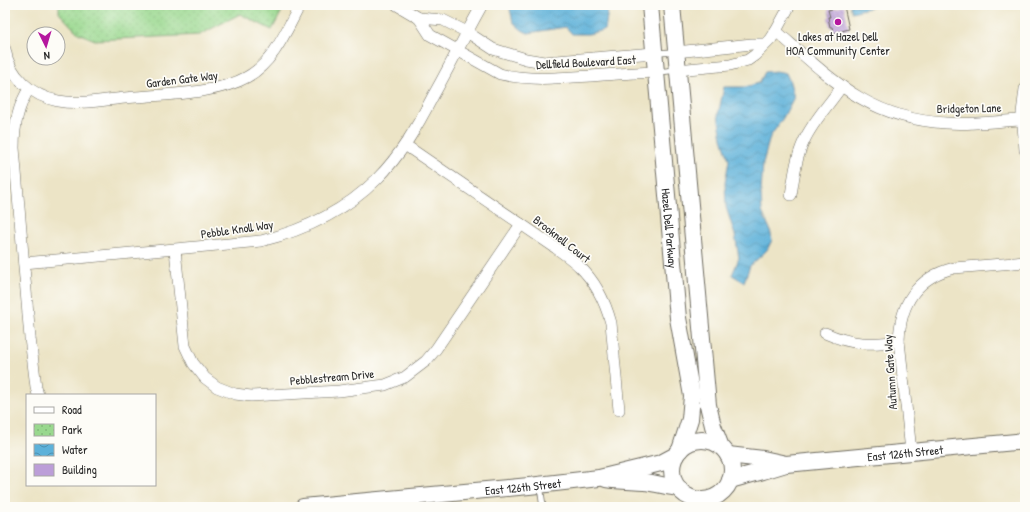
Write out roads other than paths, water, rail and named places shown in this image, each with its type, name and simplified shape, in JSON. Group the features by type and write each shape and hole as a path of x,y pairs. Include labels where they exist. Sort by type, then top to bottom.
{"main road":[{"name":"Hazel Dell Parkway","path":"650,5 678,318 692,402 690,419 678,452"},
{"name":"Hazel Dell Parkway","path":"672,5 708,405 713,426 725,451"},
{"path":"720,507 732,470 725,451 712,442 700,440 690,443 678,452 672,469 674,479 685,497 706,499 716,496 727,485"},
{"name":"East 126th Street","path":"727,485 786,464 1025,441"},
{"name":"East 126th Street","path":"725,451 786,464"},
{"name":"East 126th Street","path":"303,507 409,502 599,478 661,463 678,452"},
{"name":"East 126th Street","path":"599,478 620,482 644,482 666,487 685,497"}],"street":[{"name":"Garden Gate Way","path":"29,89 51,99 69,102 206,90 227,86 255,72 270,58 278,47 300,5"},
{"name":"Dellfield Boulevard East","path":"397,5 419,18 443,20 467,32 493,49 526,59 544,62 654,53"},
{"name":"Pebble Knoll Way","path":"24,264 261,241 308,226 344,206 361,194 378,178 405,145 420,121 482,5"},
{"path":"678,70 730,65 748,60 771,39 790,5"},
{"name":"Dellfield Boulevard East","path":"419,18 430,35 500,74 512,77 551,79 631,72 656,72"},
{"name":"Bridgeton Lane","path":"776,32 841,87 874,106 906,118 947,123 1022,120"},
{"path":"676,52 764,44"},
{"path":"5,49 15,74 18,79 29,89 23,98 18,111 14,138 30,338 38,394"},
{"path":"791,195 798,157 805,140 813,126 841,87"},
{"path":"1025,89 1022,107 1025,150"},
{"name":"Brooknell Court","path":"405,145 556,248 579,266 600,294 608,311 611,323 619,410"},
{"name":"Pebblestream Drive","path":"175,250 185,346 193,363 205,378 217,387 235,394 251,396 339,391 385,385 405,377 426,361 436,349 521,224"},
{"name":"Autumn Gate Way","path":"911,451 900,342 900,328 905,306 911,296 920,286 938,273 954,268 1025,262"},
{"path":"825,333 839,339 855,343 869,344 900,342"}],"lane":[{"path":"654,53 676,52"},
{"path":"656,72 678,70"},
{"path":"540,485 543,507"}],"water":[{"path":"512,5 608,5 605,30 588,34 572,34 566,27 528,33 513,22 510,9"},
{"path":"850,5 880,5 852,12"},
{"path":"776,71 786,73 794,97 783,118 770,137 763,163 761,193 762,212 770,229 772,240 767,250 750,266 744,282 732,275 739,258 735,235 726,207 725,183 729,160 722,138 718,115 724,87 745,87 759,83 765,72"}],"place":[{"name":"Lakes at Hazel Dell HOA Community Center","path":"838,22"}]}
